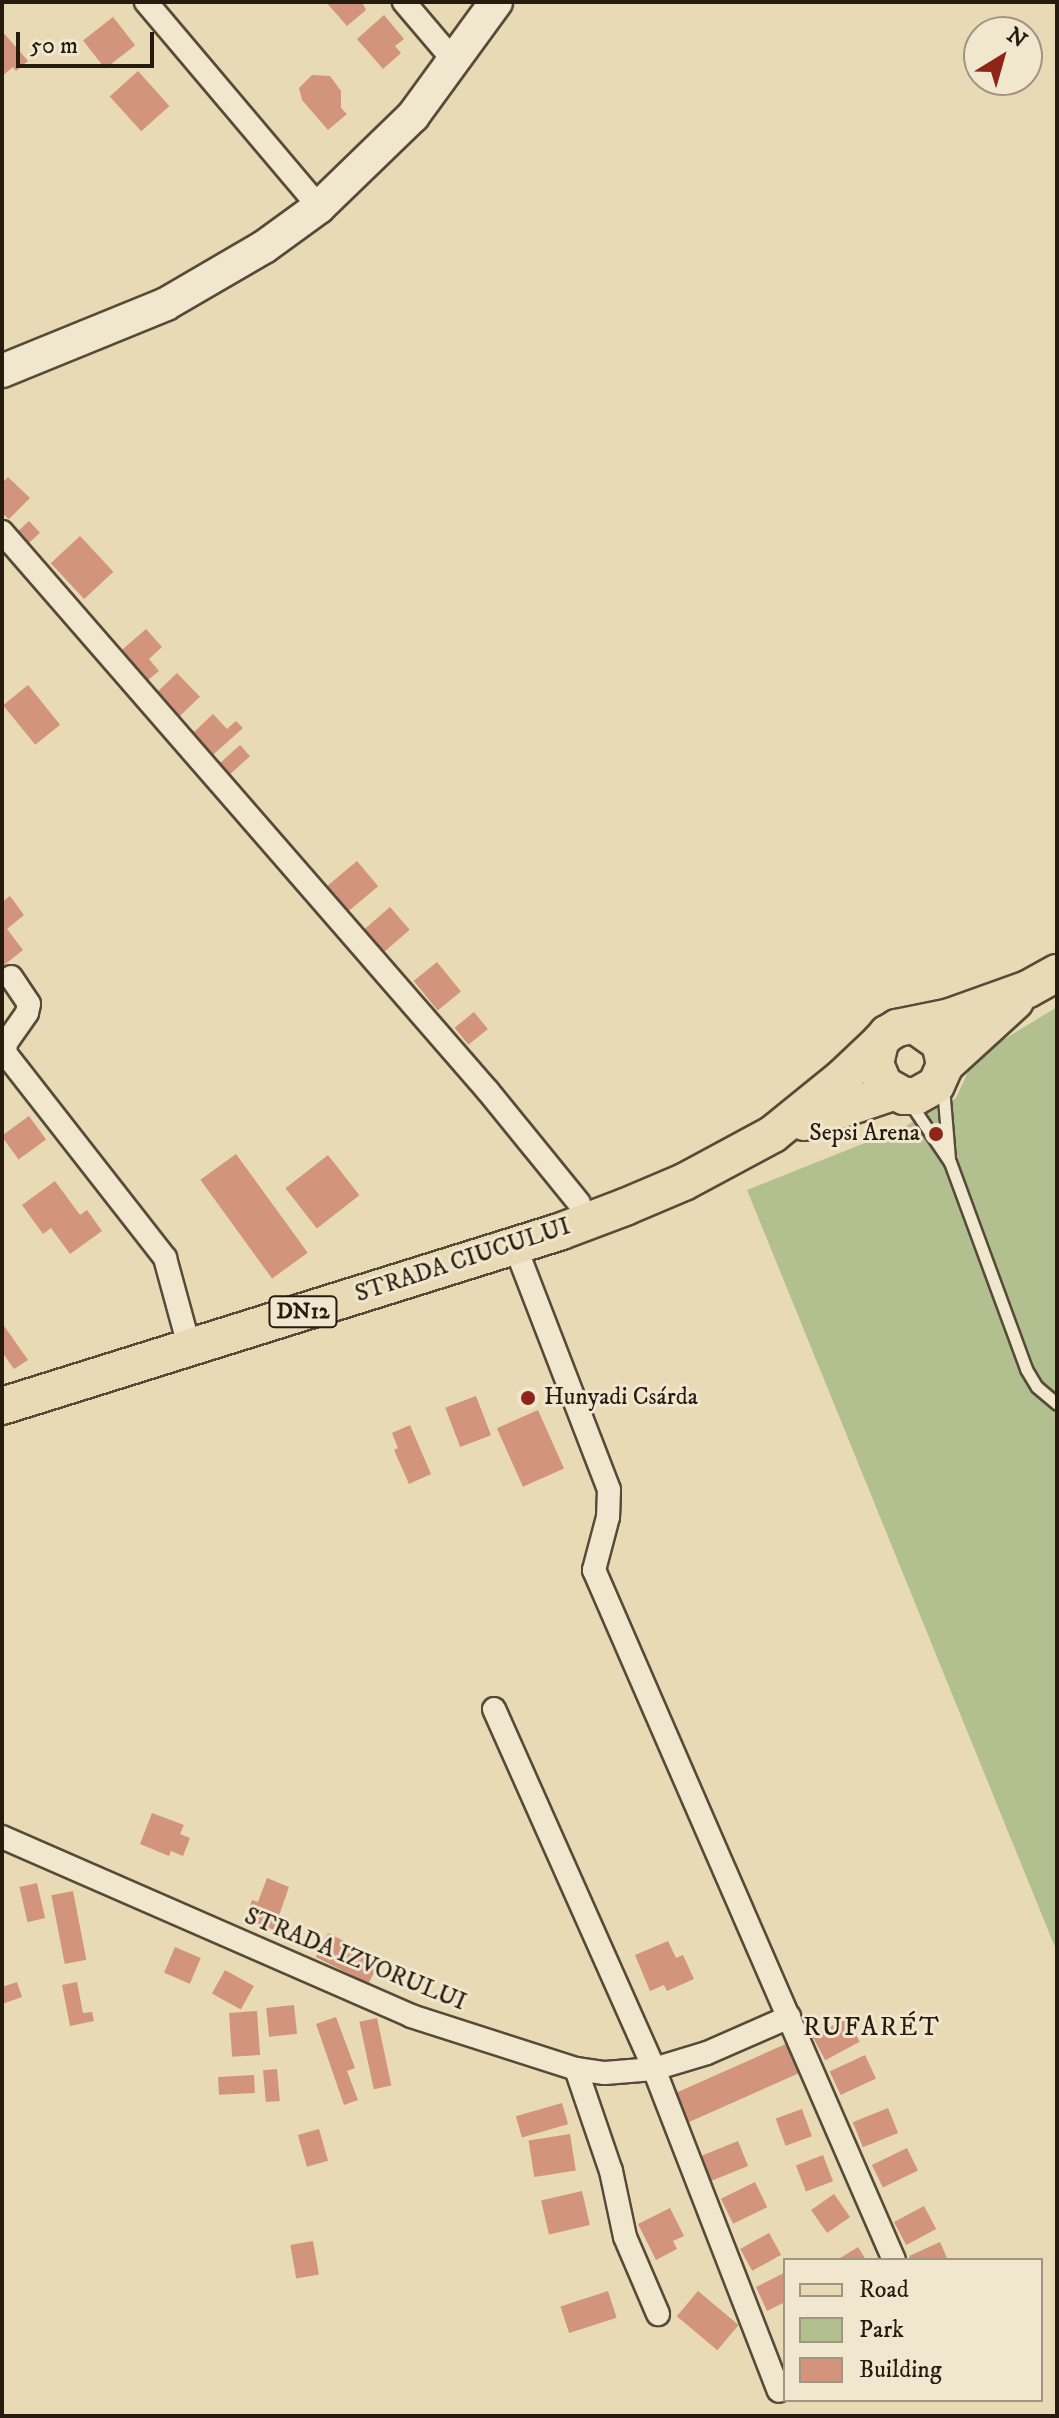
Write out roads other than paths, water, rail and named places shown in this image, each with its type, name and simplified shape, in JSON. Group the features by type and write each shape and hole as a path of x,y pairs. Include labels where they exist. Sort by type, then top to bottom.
{"main road":[{"path":"2,371 166,304 264,247 319,207 382,149 455,62 496,2"},
{"path":"1042,981 944,1070 926,1092 899,1094 878,1075 875,1064 880,1042 897,1028 916,1026 1042,981"},
{"path":"916,1026 940,1043 944,1070"},
{"name":"DN12","path":"591,1209 684,1182 773,1134 842,1078 880,1042"},
{"name":"DN12","path":"773,1134 899,1094"},
{"name":"STRADA CIUCULUI","path":"2,1406 515,1246 591,1209"}],"street":[{"path":"146,2 319,207"},
{"path":"404,2 455,62"},
{"path":"2,532 591,1209"},
{"path":"11,977 29,1004 27,1013 6,1043 5,1053 165,1258 189,1346"},
{"path":"515,1246 609,1490 608,1517 594,1570 893,2258"},
{"path":"494,1709 654,2069 779,2391"},
{"name":"STRADA IZVORULUI","path":"2,1837 411,2016 576,2069 605,2073 654,2069 707,2053 789,2017"},
{"path":"576,2069 611,2171 625,2237 658,2314"}],"lane":[{"path":"944,1070 950,1162 1026,1369 1037,1387 1057,1404"},
{"path":"899,1094 950,1162"}],"place":[{"name":"Sepsi Arena","path":"936,1134"},
{"name":"Hunyadi Csárda","path":"528,1398"}],"district":[{"name":"RUFARÉT","path":"872,2028"}]}
